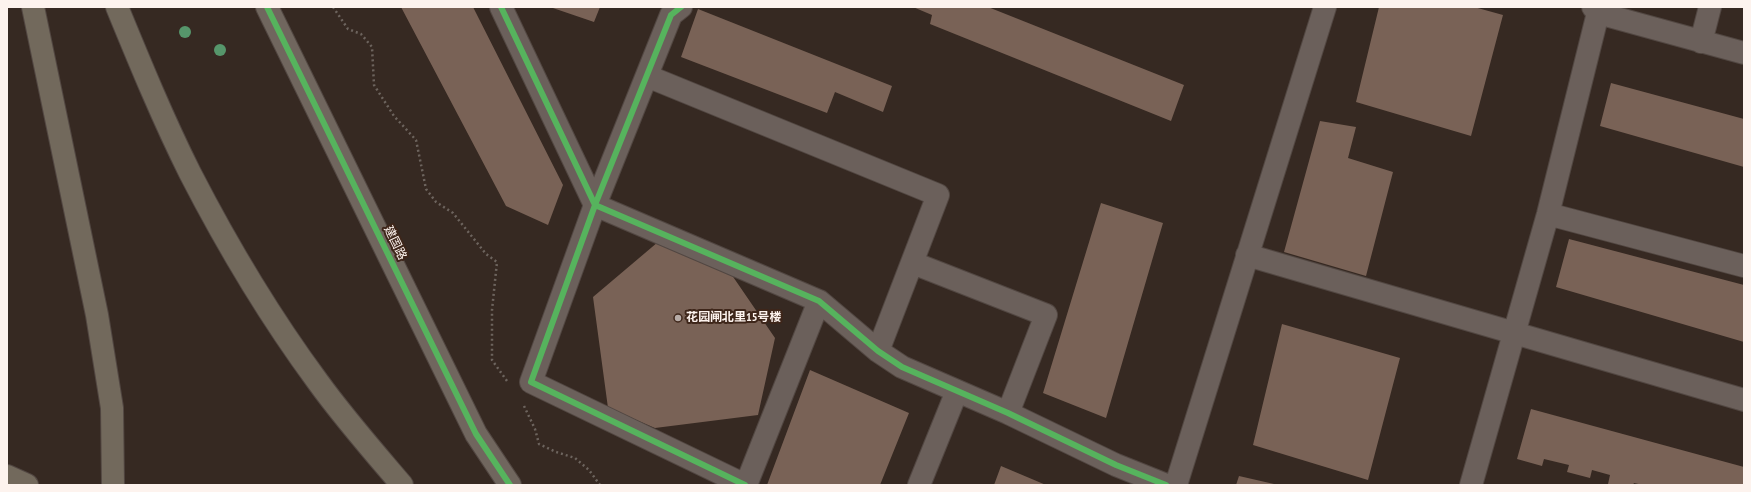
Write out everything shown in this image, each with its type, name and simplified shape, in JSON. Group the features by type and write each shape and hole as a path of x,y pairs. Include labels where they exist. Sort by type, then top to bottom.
{"highway":[{"path":"33,7 97,315 112,408 113,485"},
{"path":"117,7 161,112 187,167 234,253 276,321 318,382 402,485"},
{"path":"7,476 27,485"}],"main road":[{"name":"建国路","path":"267,7 476,434 510,485"}],"street":[{"path":"501,7 595,206 819,301 878,351 902,367 1008,413 1116,465 1144,481 1166,485"},
{"path":"681,7 671,15 595,206 531,382 746,485 819,301"},
{"path":"1176,485 1325,7"},
{"path":"1701,42 1710,7"},
{"path":"1471,485 1548,214 1595,10 1701,42 1744,53"},
{"path":"647,76 938,195 878,351"},
{"path":"1548,214 1744,266"},
{"path":"1247,255 1744,400"},
{"path":"913,263 1046,316 1008,413"},
{"path":"919,485 957,391"}],"path":[{"path":"333,7 348,29 361,34 372,47 374,85 394,116 416,140 426,189 436,202 453,213 486,254 497,262 492,310 492,360 511,386"},
{"path":"520,399 535,428 539,444 556,452 575,458 589,470 600,485"}],"building":[{"path":"401,7 473,7 563,185 548,225 506,206"},
{"path":"550,7 600,7 594,22"},
{"path":"913,7 988,7 1184,85 1171,121 930,24 932,15"},
{"path":"1379,7 1474,7 1503,15 1471,136 1356,102"},
{"path":"698,9 892,86 883,112 835,92 827,113 681,57"},
{"path":"1611,83 1744,119 1744,167 1600,126"},
{"path":"1320,121 1356,127 1348,158 1393,172 1366,276 1284,252"},
{"path":"1101,203 1163,223 1106,418 1043,393"},
{"path":"1569,239 1744,285 1744,342 1556,287"},
{"name":"花园闸北里15号楼","path":"658,242 725,265 775,338 758,415 655,428 608,408 593,297"},
{"path":"1282,324 1400,358 1368,480 1253,445"},
{"path":"810,370 909,413 880,485 767,485"},
{"path":"1531,409 1744,467 1744,485 1643,485 1634,483 1633,485 1613,485 1608,484 1610,475 1592,470 1590,478 1567,472 1569,465 1544,459 1542,466 1517,459"},
{"path":"1001,466 1046,485 994,485"},
{"path":"1239,476 1274,484 1274,485 1236,485"}],"cycle path":[{"path":"267,7 476,434 510,485"},
{"path":"501,7 595,205 531,382 745,485"},
{"path":"681,7 671,15 595,205 819,301 878,351 902,367 1008,413 1116,465 1166,485"}],"place":[{"name":"花园闸北里15号楼","path":"678,318"}]}
